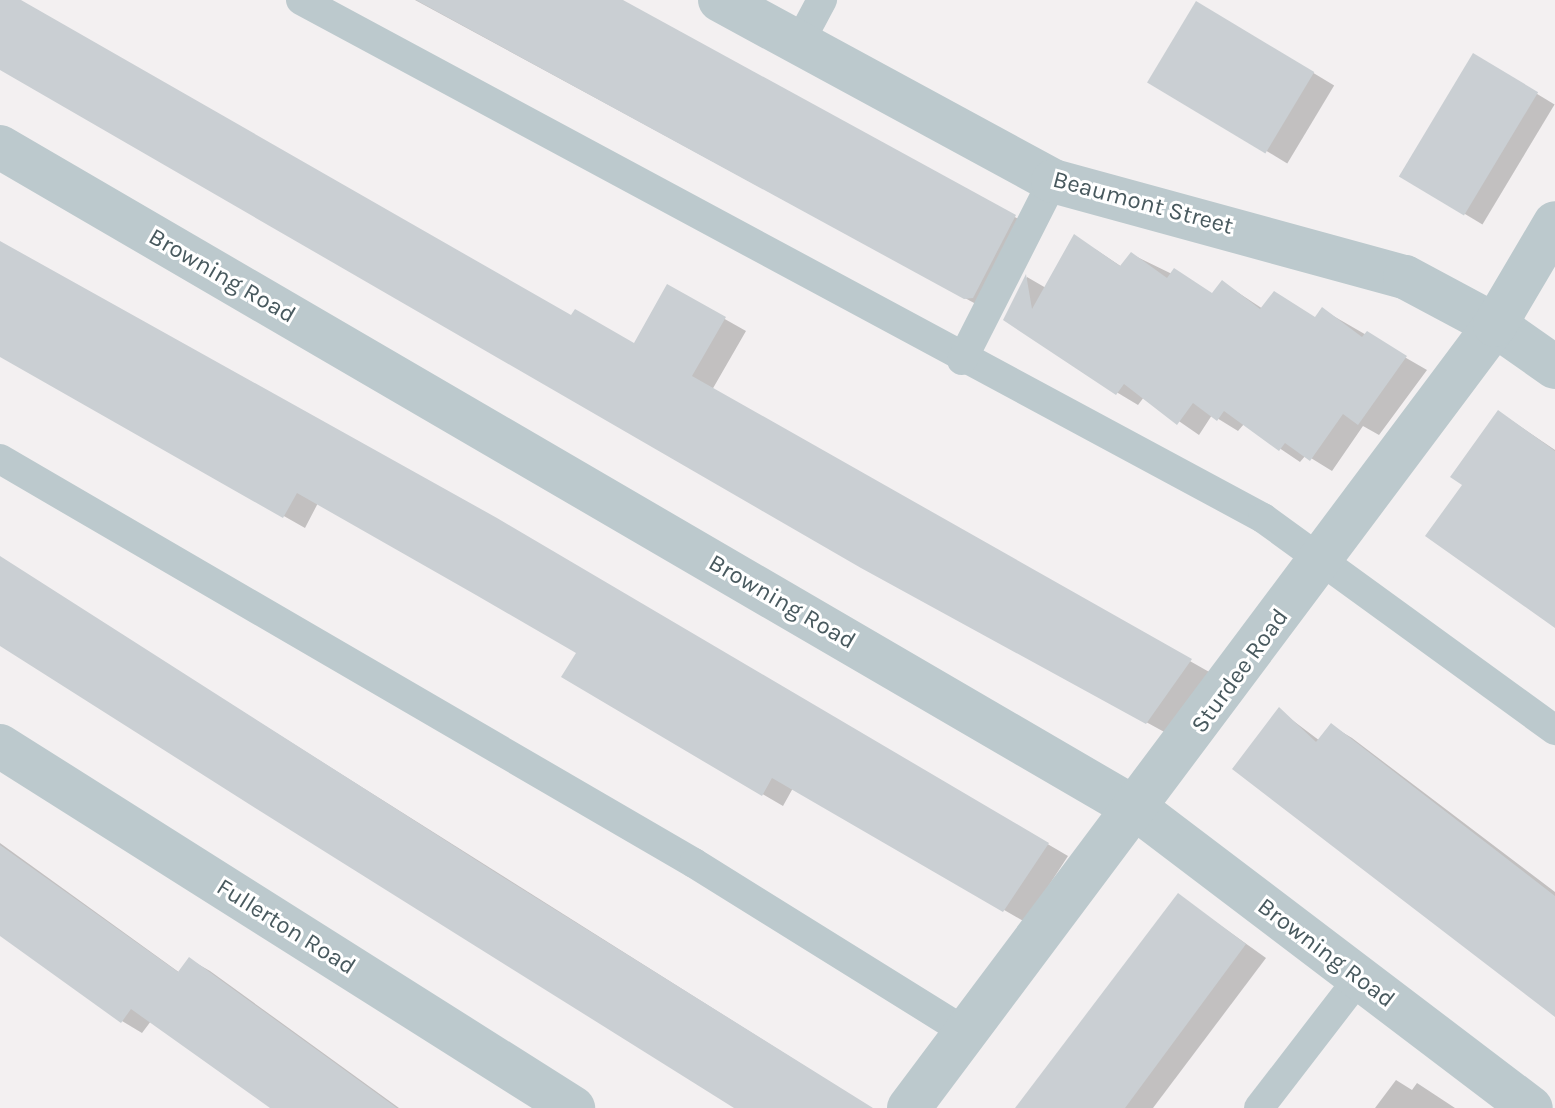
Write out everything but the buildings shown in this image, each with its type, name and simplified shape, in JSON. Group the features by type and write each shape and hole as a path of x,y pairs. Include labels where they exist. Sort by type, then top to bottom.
{"street":[{"name":"Beaumont Street","path":"720,0 1053,181 1405,277 1495,325 1555,367"},
{"name":"Browning Road","path":"0,147 1138,810 1531,1108"},
{"name":"Sturdee Road","path":"909,1108 1138,810 1495,325 1555,223"},
{"name":"Fullerton Road","path":"0,746 569,1107"}],"lane":[{"path":"301,0 962,360 1263,518 1555,730"},
{"path":"799,43 822,0"},
{"path":"962,360 1053,181"},
{"path":"0,459 694,863 967,1033"},
{"path":"1259,1108 1359,978"}]}
